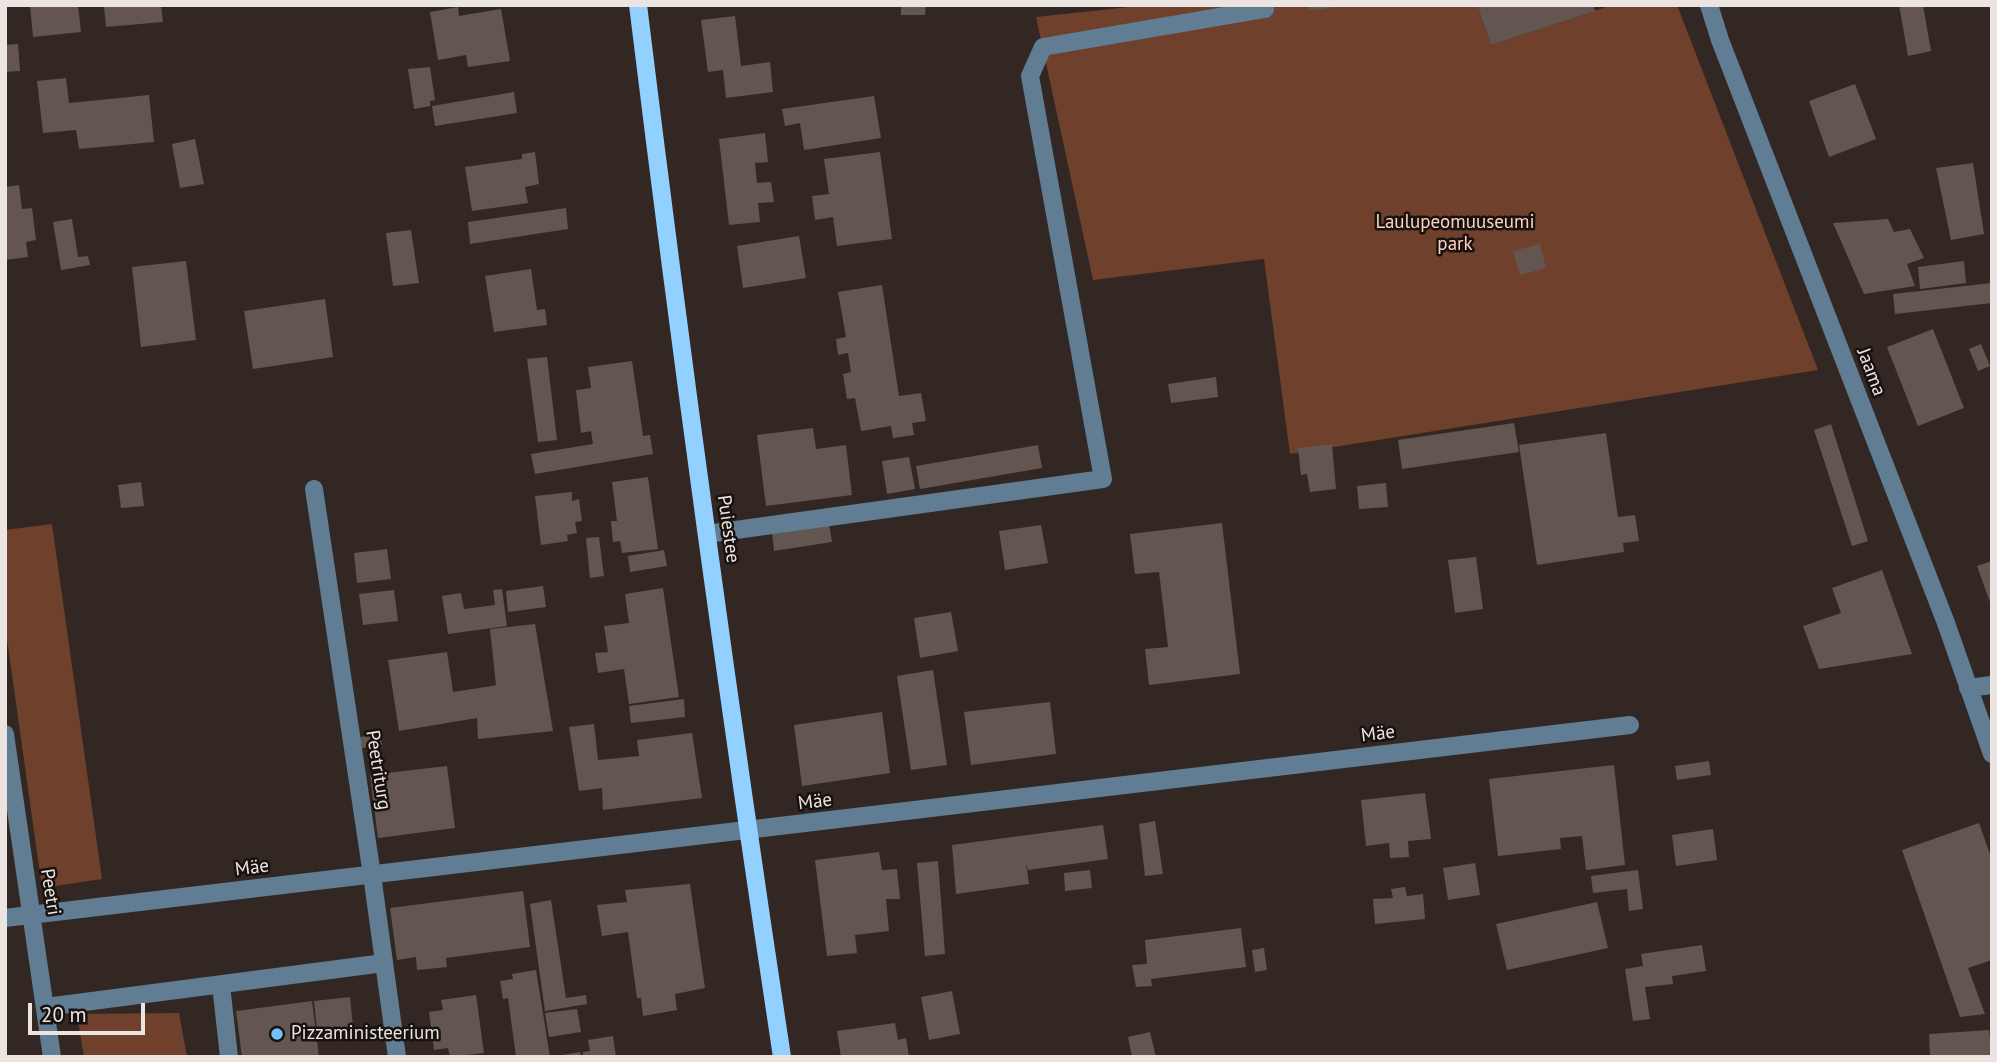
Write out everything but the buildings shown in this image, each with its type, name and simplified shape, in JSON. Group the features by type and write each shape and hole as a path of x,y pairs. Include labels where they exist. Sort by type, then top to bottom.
{"main road":[{"name":"Puiestee","path":"638,5 747,831 782,1057"}],"street":[{"name":"Jaama","path":"1709,5 1720,40 1946,623 1992,754"},
{"path":"707,534 1103,479 1030,76 1043,47 1265,9"},
{"name":"Peetriturg","path":"314,489 397,1057"},
{"path":"1968,688 1992,685"},
{"name":"Mäe","path":"5,918 1630,725"},
{"name":"Peetri","path":"5,734 52,1057"},
{"path":"46,1007 384,963"},
{"path":"221,985 229,1057"}],"green space":[{"name":"Laulupeomuuseumi park","path":"1148,5 1307,5 1310,11 1345,5 1477,5 1491,45 1612,5 1677,5 1818,370 1290,454 1264,259 1093,280 1036,17"},
{"path":"52,524 102,879 42,888 5,625 5,530"},
{"path":"179,1013 187,1057 84,1057 77,1014"}],"place":[{"name":"Pizzaministeerium","path":"277,1034"}]}
